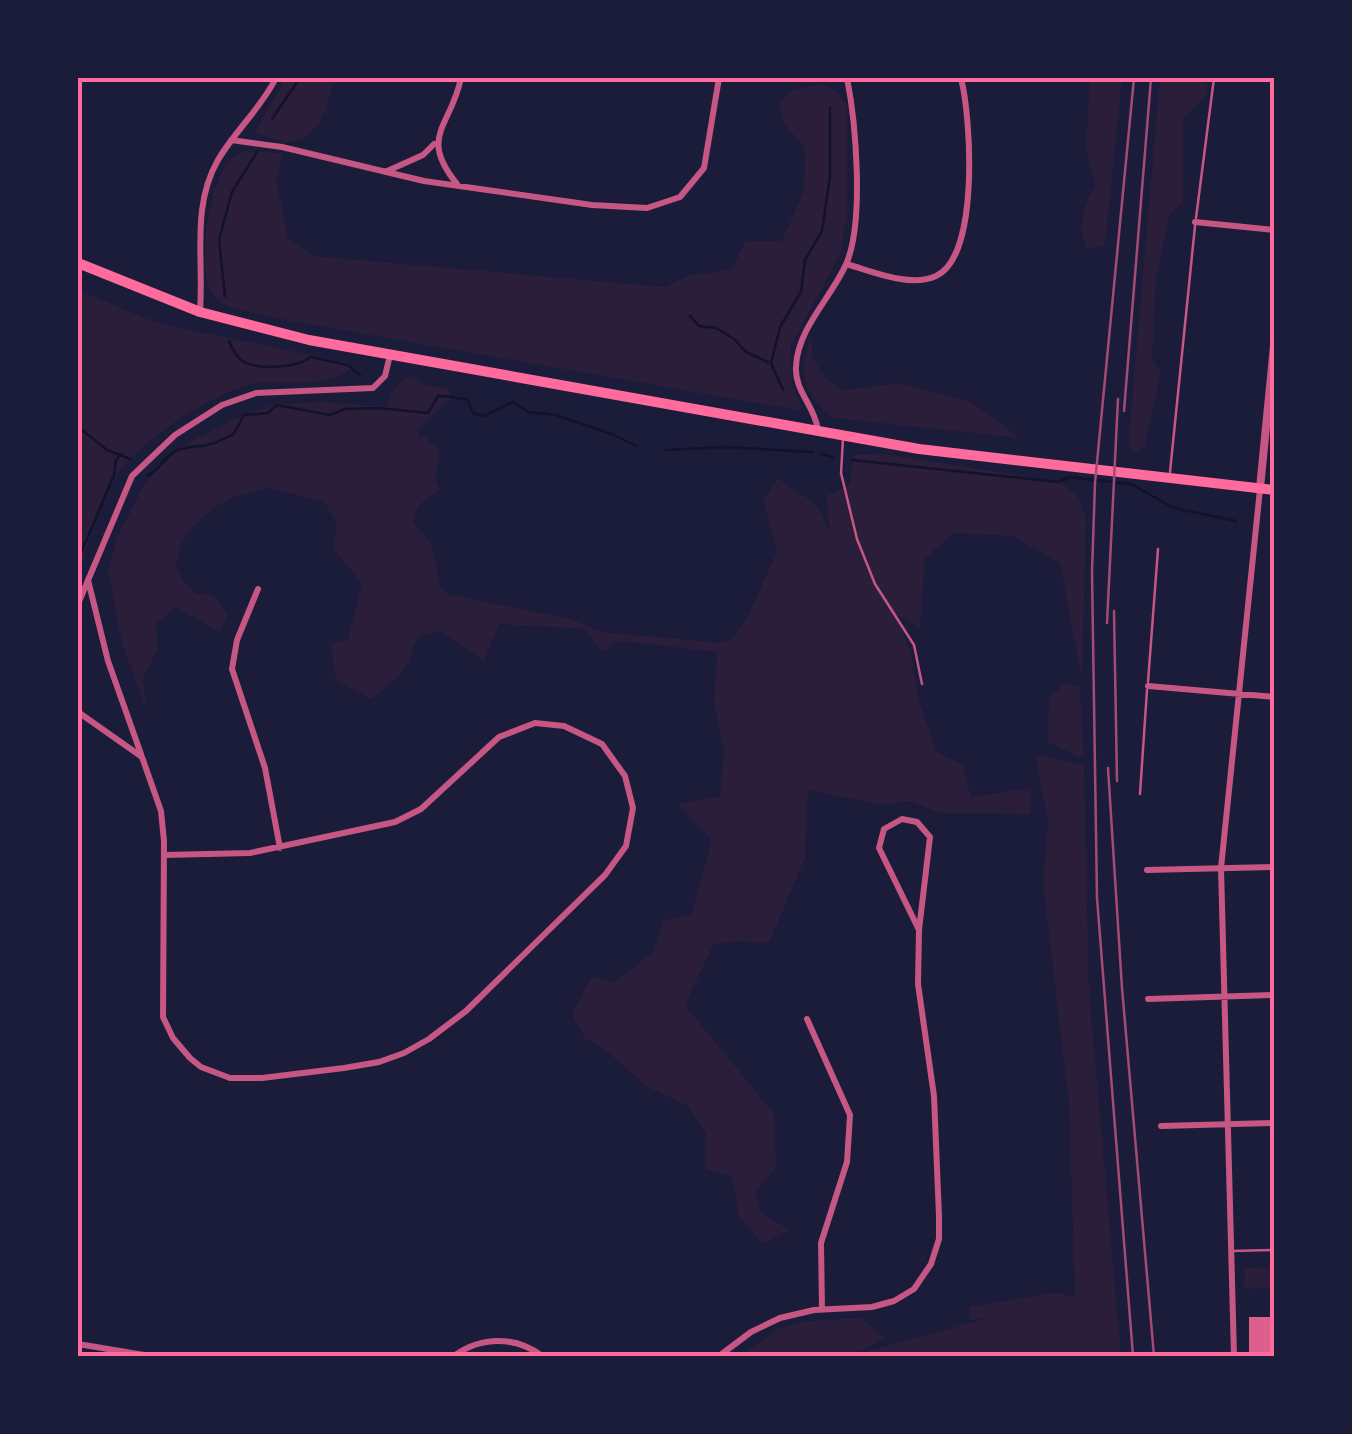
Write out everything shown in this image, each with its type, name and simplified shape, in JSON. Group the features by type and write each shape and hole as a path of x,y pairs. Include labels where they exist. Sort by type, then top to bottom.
{"main road":[{"path":"78,263 200,312 268,332 968,456 1274,490"}],"street":[{"path":"200,312 200,208 211,175 276,78"},
{"path":"384,173 422,156 435,143 461,78"},
{"path":"232,140 282,147 384,173 630,209 671,202 688,189 704,168 719,78"},
{"path":"818,432 816,416 799,388 796,362 808,330 846,264 852,234 855,148 848,78"},
{"path":"846,264 915,280 935,277 952,263 964,232 968,169 967,98 962,78"},
{"path":"435,143 440,160 457,184"},
{"path":"1195,222 1274,230"},
{"path":"1234,1356 1221,868 1274,346"},
{"path":"78,604 132,476 175,435 222,406 256,392 373,388 384,376 390,354"},
{"path":"87,578 108,661 160,811 164,855 161,999 167,1026 182,1050 202,1067 230,1078 262,1078 379,1062 404,1053 446,1028 605,875 626,846 633,808 626,776 602,744 564,726 534,723 490,743 408,817 363,832 250,853 164,855"},
{"path":"258,588 237,640 232,669 264,768 280,848"},
{"path":"1148,686 1274,697"},
{"path":"78,712 142,757"},
{"path":"719,1356 769,1322 798,1312 894,1301 914,1289 936,1252 939,1216 934,1096 918,996 930,836 917,822 902,819 884,829 879,848 920,930"},
{"path":"1147,870 1274,867"},
{"path":"1148,998 1274,995"},
{"path":"807,1019 850,1115 847,1162 821,1244 822,1309"},
{"path":"1161,1126 1274,1123"},
{"path":"454,1356 479,1344 506,1341 542,1356"},
{"path":"78,1344 150,1356"}],"lane":[{"path":"1169,478 1214,78"},
{"path":"844,436 840,460 860,550 875,584 914,645 922,684"},
{"path":"1140,794 1158,549"},
{"path":"1230,1251 1274,1250"}],"shaded area":[{"path":"284,78 334,78 316,127 299,140 288,142 255,133"},
{"path":"1090,78 1122,78 1105,245 1087,250 1083,217 1095,185 1086,147"},
{"path":"1160,78 1186,78 1208,84 1205,97 1183,120 1183,203 1170,214 1156,277 1152,359 1161,373 1144,448 1137,453 1129,447 1129,437"},
{"path":"821,84 836,91 847,105 847,215 840,255 791,345 792,381 802,411 266,316 221,303 209,287 205,250 216,186 231,159 256,151 283,154 276,179 288,239 313,256 665,287 690,275 731,270 746,241 782,241 804,191 805,148 784,123 779,104 791,90"},
{"path":"78,290 157,323 350,363 352,368 321,381 243,387 200,407 155,437 110,485 78,573"},
{"path":"811,336 813,359 827,380 844,390 901,383 973,403 1020,438 833,418 815,400 806,382 805,361"},
{"path":"411,375 428,386 447,387 451,398 418,431 418,436 440,450 435,479 440,489 418,506 413,521 431,544 441,587 447,594 570,619 603,632 722,643 732,639 745,622 777,552 763,501 777,478 816,504 830,532 826,496 850,484 854,455 884,454 1061,482 1079,498 1086,518 1082,680 1060,563 1012,536 953,533 925,559 920,629 894,613 911,652 918,699 937,752 963,765 971,797 1031,788 1030,814 939,813 911,801 883,805 808,790 805,858 769,943 736,941 713,945 685,1005 774,1114 776,1167 755,1192 760,1212 790,1230 763,1244 739,1217 732,1177 706,1169 706,1134 688,1106 648,1087 599,1045 585,1039 572,1014 591,977 614,982 654,952 663,920 691,915 712,840 677,804 720,796 724,750 714,704 717,652 620,641 602,651 585,629 499,624 484,661 440,631 419,636 402,672 371,699 336,681 330,644 348,639 362,584 334,549 336,521 324,502 268,487 231,498 214,508 182,543 176,565 184,582 197,594 216,598 227,615 220,632 176,607 156,624 158,649 143,677 146,708 122,644 108,571 117,538 145,483 182,446 233,420 276,404 327,402 387,407 394,388"},
{"path":"1066,682 1080,687 1084,759 1047,742 1049,699"},
{"path":"1035,754 1084,765 1089,991 1121,1356 850,1356 992,1317 970,1320 969,1307 1058,1292 1075,1298 1069,1104 1043,883 1048,823"},
{"path":"1274,1267 1274,1288 1244,1289 1245,1268"},
{"path":"860,1318 884,1337 835,1356 742,1356 777,1329 808,1321"}],"building":[{"path":"1249,1317 1274,1317 1274,1352 1249,1353"}],"waterway":[{"path":"272,119 300,78"},
{"path":"783,390 771,363 780,327 801,292 805,260 822,231 830,176 830,108"},
{"path":"225,296 219,240 232,192 257,152"},
{"path":"690,316 699,326 716,328 746,352 768,362"},
{"path":"229,341 239,358 251,365 288,366 311,357 348,365 360,375"},
{"path":"148,475 177,450 211,444 233,435 244,415 268,413 277,405 330,415 345,409 378,408 428,413 438,396 442,396 467,399 473,413 484,416 513,402 528,412 556,415 636,446"},
{"path":"78,427 107,450 131,459"},
{"path":"666,450 724,447 813,452"},
{"path":"78,560 121,454"},
{"path":"821,454 833,457"},
{"path":"852,460 1058,482 1069,477 1131,484 1174,508 1236,521"}],"railway":[{"path":"1133,1356 1097,898 1092,572 1095,483 1134,78"},
{"path":"1124,411 1151,78"},
{"path":"1107,623 1118,399"},
{"path":"1114,611 1117,781"},
{"path":"1108,768 1122,988 1154,1356"}]}
